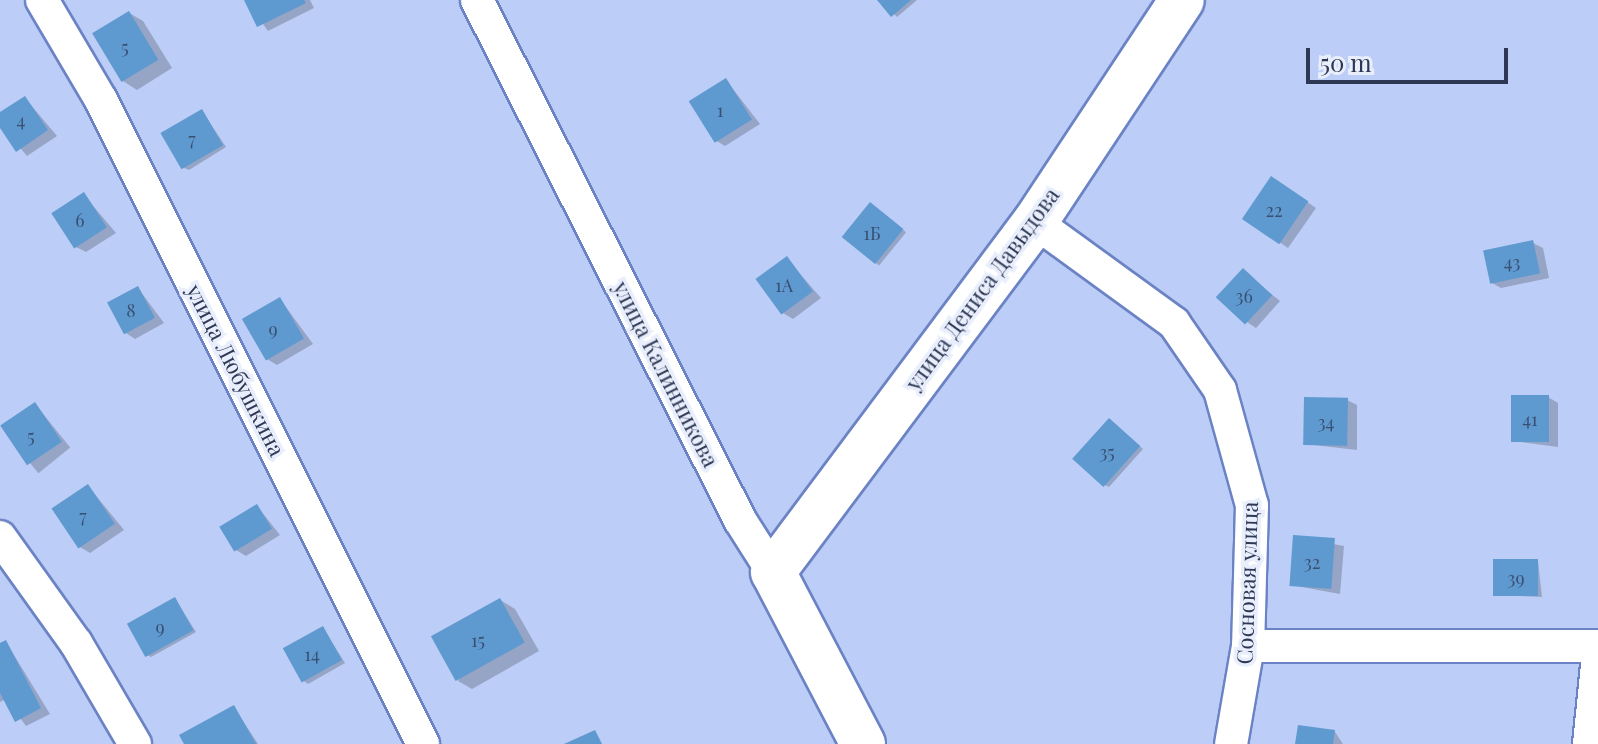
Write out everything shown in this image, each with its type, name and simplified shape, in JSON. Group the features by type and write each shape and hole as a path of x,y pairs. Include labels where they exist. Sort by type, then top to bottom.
{"main road":[{"name":"улица Дениса Давыдова","path":"773,572 1035,222 1182,0"},
{"name":"улица Калинникова","path":"773,572 863,744"}],"street":[{"name":"улица Любушкина","path":"42,0 101,100 423,744"},
{"name":"улица Калинникова","path":"477,0 773,572"},
{"name":"Сосновая улица","path":"1035,222 1174,323 1220,390 1252,505 1248,646 1231,744"},
{"path":"0,537 135,744"},
{"path":"1248,646 1598,646"},
{"path":"1589,744 1598,655"}],"building":[{"path":"244,0 304,0 306,3 257,27"},
{"path":"877,0 911,0 891,17"},
{"path":"129,11 158,60 121,82 92,33"},
{"path":"726,78 752,120 715,143 689,101"},
{"path":"25,96 48,130 16,152 0,128 0,112"},
{"path":"202,109 223,145 181,169 160,133"},
{"path":"1271,176 1308,201 1279,244 1242,219"},
{"path":"84,192 107,227 74,248 51,213"},
{"path":"870,202 903,229 875,264 842,237"},
{"path":"1533,240 1540,273 1490,284 1483,251"},
{"path":"787,256 813,292 781,315 755,279"},
{"path":"1243,268 1272,295 1245,325 1216,297"},
{"path":"138,286 155,318 124,334 107,302"},
{"path":"280,297 304,339 266,361 242,319"},
{"path":"1511,395 1549,395 1549,442 1511,442"},
{"path":"1304,397 1348,398 1347,446 1303,445"},
{"path":"35,402 62,442 27,465 0,425"},
{"path":"1109,418 1140,446 1103,487 1072,459"},
{"path":"88,484 115,524 78,548 52,509"},
{"path":"257,504 272,529 234,552 219,527"},
{"path":"1293,535 1335,538 1331,589 1289,586"},
{"path":"1493,559 1538,559 1538,596 1493,596"},
{"path":"175,597 193,630 145,657 127,624"},
{"path":"500,598 525,643 456,681 431,636"},
{"path":"323,626 342,660 302,682 283,648"},
{"path":"6,640 41,708 15,722 0,693 0,643"},
{"path":"234,705 256,744 184,744 179,735"},
{"path":"1298,725 1335,730 1333,744 1295,744"},
{"path":"595,730 602,744 564,744"}]}
